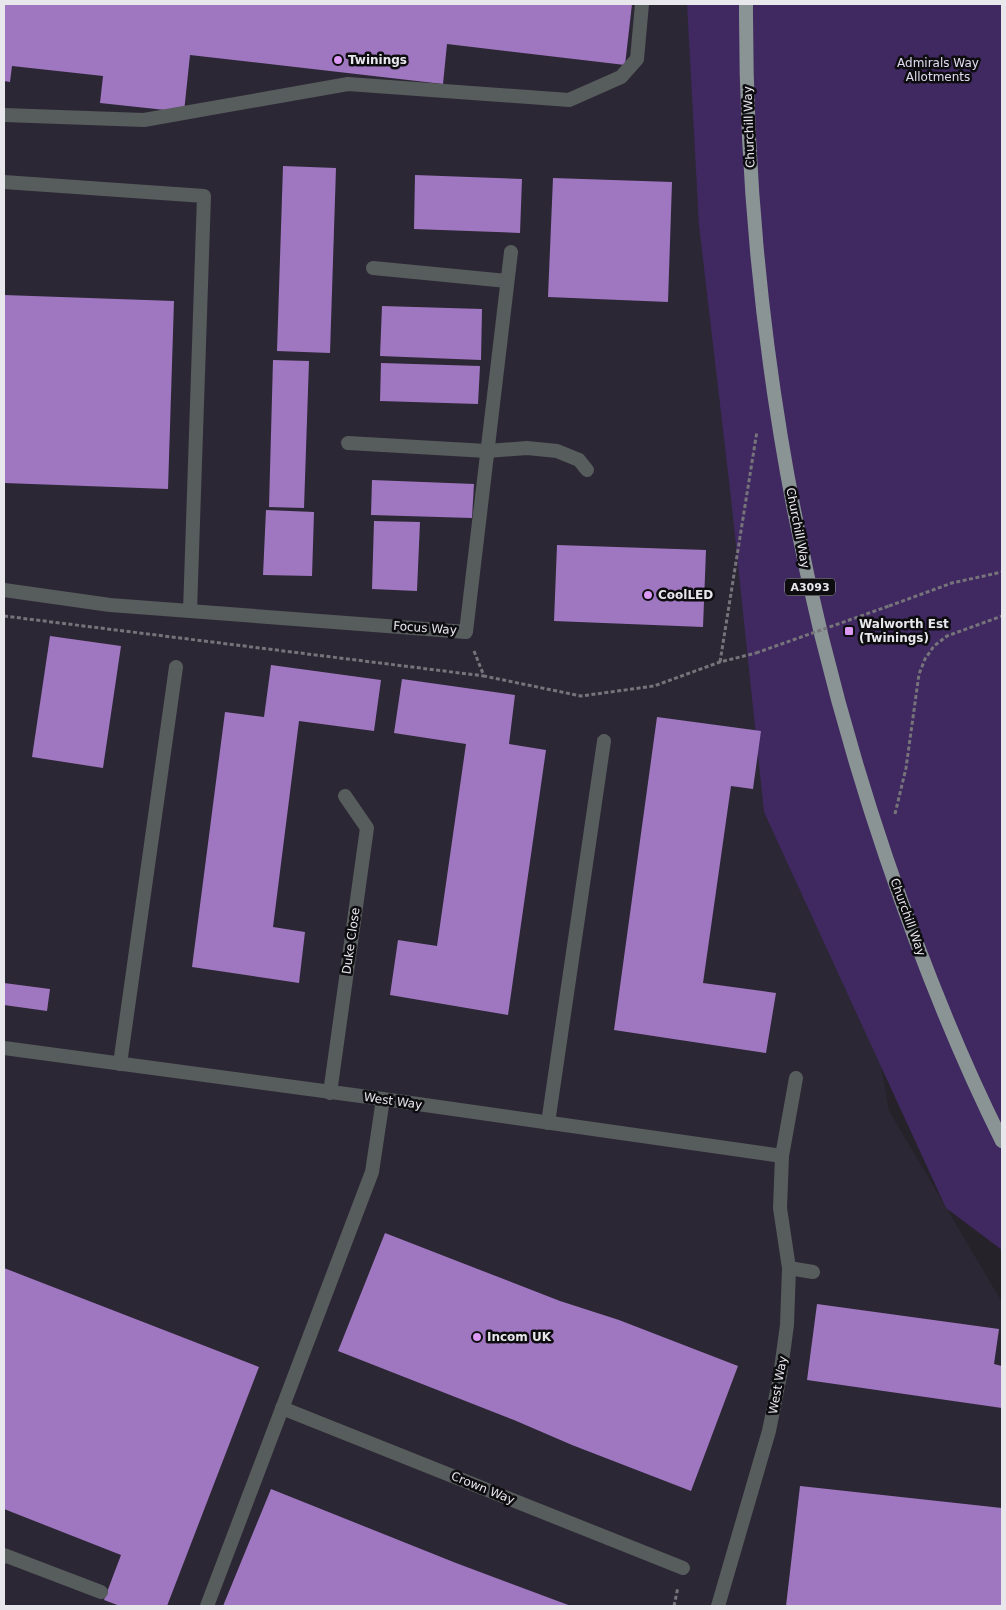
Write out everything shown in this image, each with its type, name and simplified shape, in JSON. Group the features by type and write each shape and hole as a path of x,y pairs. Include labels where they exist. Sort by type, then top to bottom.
{"main road":[{"name":"Churchill Way","path":"746,4 748,141 757,253 769,362 797,530 817,620 870,813 916,942 980,1096 1002,1141"}],"street":[{"path":"4,115 144,120 348,84 569,100 622,77 637,59 642,4"},
{"path":"4,182 204,196 190,611"},
{"name":"Focus Way","path":"4,590 110,605 466,632 511,252"},
{"path":"373,268 508,281"},
{"path":"348,443 487,451 527,448 557,451 579,460 587,470"},
{"path":"120,1064 176,667"},
{"path":"548,1123 604,741"},
{"name":"Duke Close","path":"330,1093 367,828 345,796"},
{"name":"West Way","path":"4,1048 383,1099 782,1156"},
{"path":"557,1056 571,1059"},
{"name":"West Way","path":"718,1606 769,1432 788,1325 789,1268 780,1208 782,1156 796,1078"},
{"path":"207,1606 372,1172 383,1099"},
{"path":"789,1268 813,1272"},
{"name":"Crown Way","path":"282,1408 683,1568"},
{"path":"4,1557 101,1592"}],"path":[{"path":"720,662 758,430"},
{"path":"4,616 484,676 581,696 654,686 720,662 756,653 952,583 1002,572"},
{"path":"894,816 906,768 919,674 925,659 934,646 947,636 1002,616"},
{"path":"466,632 484,676"}],"shaded area":[{"path":"4,4 690,4 889,1111 1002,1302 1002,1606 4,1606"}],"green space":[{"name":"Admirals Way Allotments","path":"687,4 1002,4 1002,1250 946,1208 764,812 731,498 699,225"}],"building":[{"name":"Twinings","path":"4,4 632,4 625,65 447,44 443,84 190,55 184,112 100,103 103,76 12,66 10,82 4,81"},
{"path":"283,166 336,168 330,353 277,351"},
{"path":"415,175 522,179 520,233 414,229"},
{"path":"553,178 672,182 668,302 548,297"},
{"path":"4,295 174,301 168,489 4,483"},
{"path":"382,306 482,309 481,360 380,356"},
{"path":"273,360 309,361 304,508 269,507"},
{"path":"381,363 480,366 478,404 380,401"},
{"path":"372,480 474,484 472,518 371,515"},
{"path":"266,510 314,512 312,576 263,575"},
{"path":"374,521 420,522 417,591 372,589"},
{"path":"557,545 706,550 703,627 554,621"},
{"path":"50,636 121,646 103,768 32,757"},
{"path":"271,665 381,680 374,731 299,721 273,927 305,932 299,983 192,967 225,712 264,717"},
{"path":"402,679 515,695 509,744 546,750 508,1015 390,995 398,940 437,946 466,744 394,733"},
{"path":"657,717 761,731 753,789 731,786 703,983 776,993 766,1053 614,1030"},
{"path":"4,983 50,989 47,1011 4,1005"},
{"path":"385,1233 560,1301 619,1320 738,1366 691,1491 338,1351"},
{"path":"4,1268 259,1367 167,1606 120,1606 104,1600 121,1555 4,1509"},
{"path":"817,1304 999,1329 994,1364 1002,1366 1002,1408 807,1380"},
{"path":"800,1486 1002,1508 1002,1606 786,1606"},
{"path":"271,1489 456,1563 571,1606 223,1606"}],"place":[{"name":"Twinings","path":"338,60"},
{"name":"CoolLED","path":"648,595"},
{"name":"Walworth Est (Twinings)","path":"849,631"},
{"name":"Incom UK","path":"477,1337"}]}
